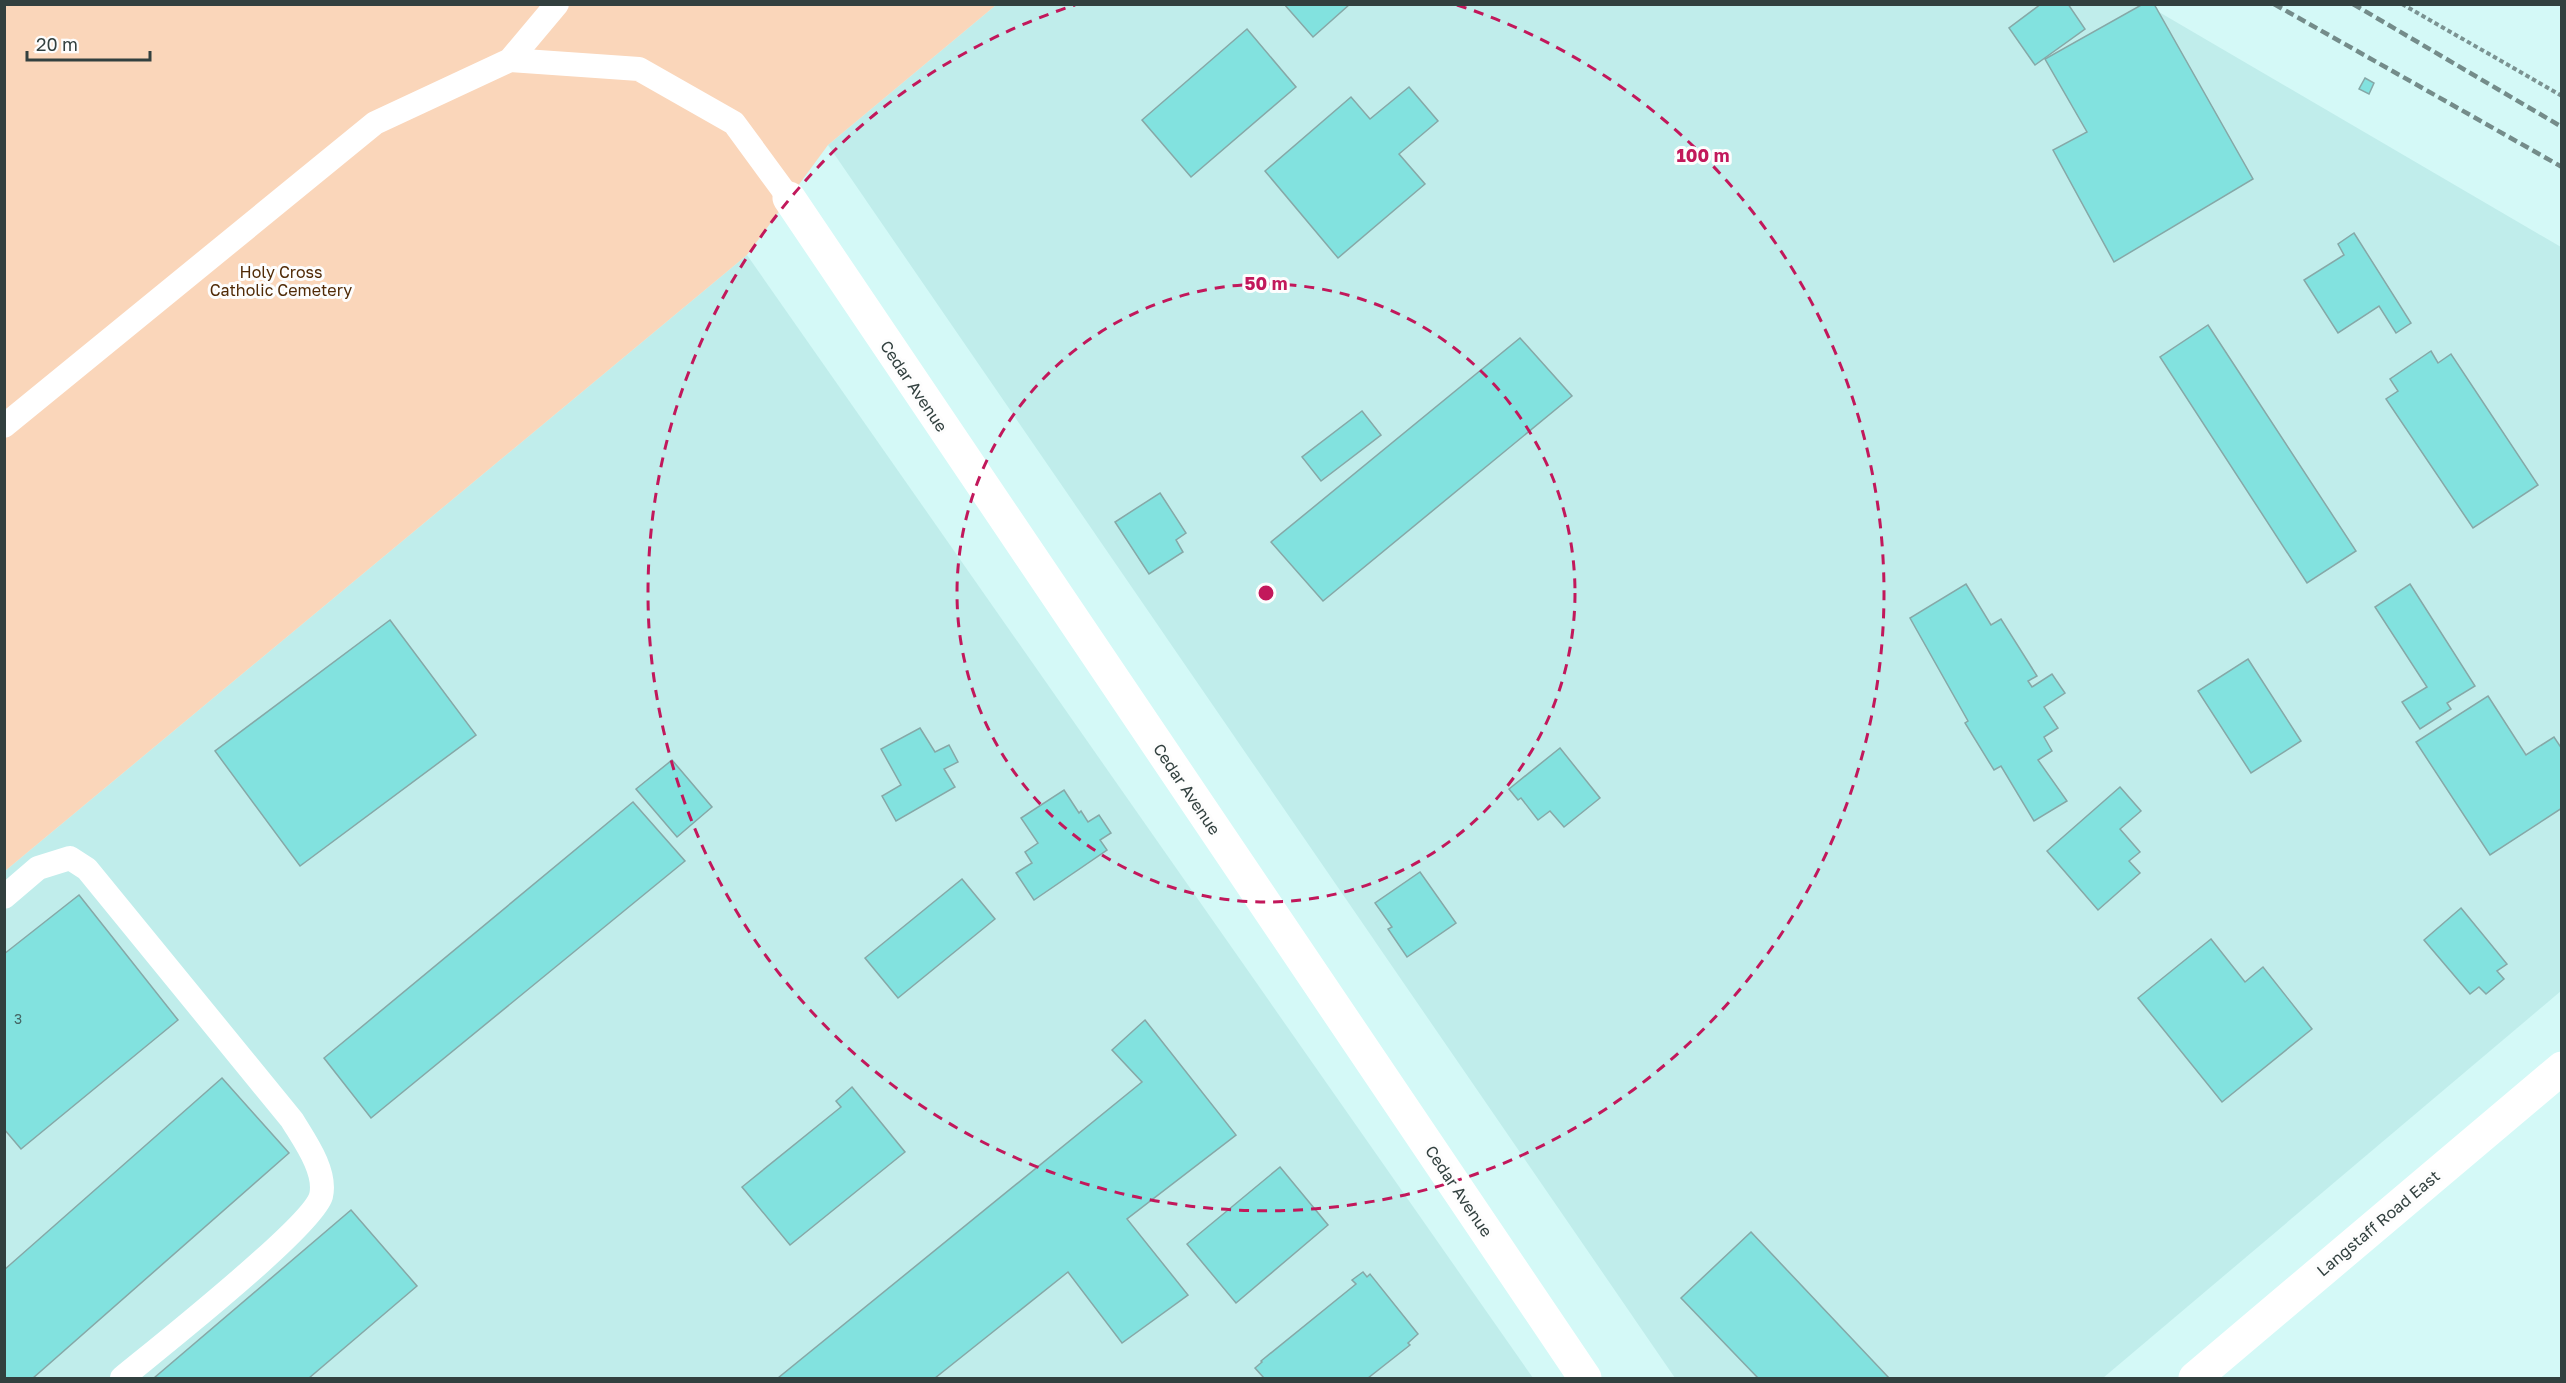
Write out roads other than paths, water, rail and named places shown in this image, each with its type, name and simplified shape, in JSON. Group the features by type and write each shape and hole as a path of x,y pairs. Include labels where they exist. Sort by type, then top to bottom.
{"street":[{"name":"Cedar Avenue","path":"789,198 1586,1378"},
{"name":"Langstaff Road East","path":"2195,1378 2562,1068"}],"lane":[{"path":"4,426 375,123 510,60 557,4"},
{"path":"510,60 639,69 734,123 789,198"},
{"path":"4,897 38,868 70,858 87,868 292,1120 318,1163 321,1194 314,1210 269,1254 122,1378"}],"railway":[{"path":"2274,4 2562,167"},
{"path":"2353,4 2562,127"}],"park label":[{"name":"Holy Cross Catholic Cemetery","path":"281,281"}]}
